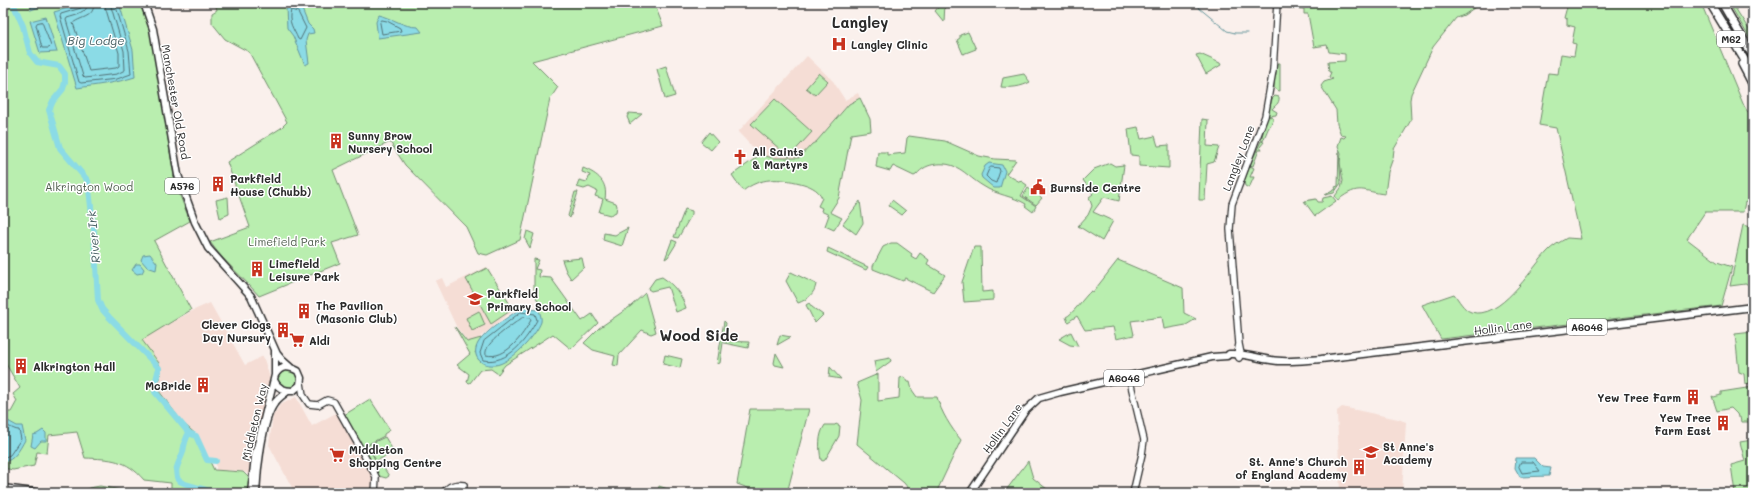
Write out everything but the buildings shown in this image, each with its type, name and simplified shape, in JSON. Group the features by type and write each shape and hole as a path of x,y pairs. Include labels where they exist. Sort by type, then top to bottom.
{"highway":[{"name":"M62","path":"1710,3 1753,74"},
{"name":"M62","path":"1722,3 1753,56"},
{"name":"M62","path":"1736,47 1741,62 1753,85"}],"main road":[{"name":"Manchester Old Road","path":"144,3 153,29 178,175 195,222 208,248 251,296 274,346 282,360 290,367"},
{"name":"Hollin Lane","path":"970,493 1002,443 1031,404 1047,395 1212,357 1227,356 1229,354 1253,355 1256,358 1279,361 1321,359 1753,307"},
{"name":"Manchester Old Road","path":"274,346 274,378"},
{"path":"290,367 281,368 274,378 278,386 290,391 297,389 301,383"},
{"name":"A576","path":"290,367 300,373 301,383"},
{"name":"Middleton Way","path":"251,493 255,456 274,378"},
{"name":"Middleton Way","path":"256,493 262,447 270,412 277,399 290,391"},
{"path":"3,488 41,493"}],"street":[{"name":"Langley Lane","path":"1239,355 1230,229 1232,204 1265,116 1273,70 1277,3"},
{"path":"1130,377 1144,440 1133,493"},
{"path":"301,383 303,395 307,403 311,406 318,405 327,400 334,402 373,471 376,482 375,493"},
{"path":"290,391 303,395"},
{"path":"443,493 452,484 464,485 464,493"}],"shaded area":[{"path":"807,56 833,81 845,100 858,93 860,98 849,104 800,158 782,159 760,155 738,132"},
{"name":"Parkfield Primary School","path":"487,267 514,310 475,341 467,341 456,326 435,281 442,278 446,287"},
{"name":"McBride","path":"210,303 245,365 263,356 270,378 251,475 242,471 216,470 216,459 208,457 195,432 183,423 159,391 161,370 159,363 142,339 194,310"},
{"path":"296,397 312,426 338,412 370,470 374,482 373,493 303,493 301,490 295,493 269,445 273,416 280,405"},
{"name":"St Anne's Academy","path":"1342,407 1406,422 1402,493 1340,493 1337,411"}],"green space":[{"name":"Alkrington Wood","path":"3,3 139,3 150,25 175,183 190,221 154,241 191,310 142,340 159,363 161,370 159,391 183,423 197,435 214,470 243,472 249,478 248,493 171,493 171,483 144,480 131,468 118,462 85,458 77,432 49,435 47,453 37,452 34,466 13,470 3,468 3,412 11,412 17,401 13,394 20,388 3,359"},
{"name":"Limefield Park","path":"215,3 654,3 663,26 532,61 558,87 550,99 520,240 487,255 478,253 466,227 405,165 390,142 333,170 358,235 332,243 340,263 259,296 221,256 210,242 250,227 227,162 281,128 287,122 249,52 225,39 212,23 212,13 217,10"},
{"path":"942,3 945,3 944,22 935,11"},
{"path":"1281,3 1481,3 1464,15 1456,18 1433,47 1411,94 1411,120 1394,149 1393,158 1388,172 1385,194 1357,190 1338,200 1335,196 1341,188 1343,181 1340,163 1341,153 1338,146 1341,137 1344,138 1346,136 1341,135 1337,124 1336,110 1321,86 1324,82 1333,79 1329,77 1331,72 1329,72 1328,62 1345,61 1345,54 1329,52 1327,45 1314,47 1308,14 1304,14 1304,9 1280,7"},
{"path":"1568,3 1701,3 1744,106 1753,120 1753,204 1745,202 1743,212 1705,212 1687,239 1717,262 1732,267 1721,306 1441,339 1422,305 1454,294 1463,307 1468,311 1482,313 1493,309 1514,292 1547,252 1556,244 1567,238 1581,239 1556,128 1539,125 1548,73 1558,74 1561,54 1574,56 1576,44 1572,43 1575,27 1567,25 1567,19 1564,18"},
{"path":"1729,3 1732,3 1753,36 1753,44"},
{"path":"968,32 976,49 963,54 957,40 960,38 960,35"},
{"path":"1200,54 1220,63 1221,65 1206,74 1196,55"},
{"path":"1276,63 1280,63 1280,91 1276,90 1274,87"},
{"path":"666,66 675,96 665,99 657,69"},
{"path":"819,73 828,81 815,95 806,88"},
{"path":"1024,74 1030,82 1016,87 1001,87 1003,78"},
{"path":"1275,96 1279,97 1279,101 1272,109 1277,112 1276,115 1269,116 1273,118 1273,121 1263,141 1261,140 1272,99"},
{"path":"860,98 870,119 871,131 851,134 839,198 830,212 842,218 834,230 825,226 829,215 821,211 822,208 818,206 822,198 821,195 810,186 793,181 770,180 756,183 743,191 732,175 760,155 774,158 799,158 812,144 816,142 849,104"},
{"path":"775,99 812,132 789,157 751,124"},
{"path":"629,113 642,114 630,124 627,117"},
{"path":"1202,119 1208,120 1207,146 1219,147 1214,162 1207,164 1205,200 1199,200"},
{"path":"1138,127 1141,139 1155,136 1158,146 1169,145 1169,168 1139,166 1139,156 1131,155 1128,129"},
{"path":"709,132 718,142 711,150 701,142"},
{"path":"909,136 945,141 979,156 995,159 1016,160 1006,174 1027,185 1021,196 1036,206 1033,212 1025,206 1026,204 988,189 962,170 951,165 931,165 925,167 914,176 893,166 890,171 876,167 878,152 887,152 887,155 905,153 907,138"},
{"path":"1261,141 1264,142 1260,147 1262,150 1259,150 1253,166 1250,165"},
{"path":"1339,150 1341,183 1334,193 1325,195 1336,189 1335,187 1338,186"},
{"path":"1110,163 1115,166 1124,165 1119,201 1104,197 1093,212 1113,221 1102,241 1078,226 1088,215 1092,206 1089,197 1093,194 1083,180 1094,169"},
{"path":"1250,166 1254,168 1250,177 1254,177 1249,188 1245,186 1244,181"},
{"path":"583,168 601,179 606,193 605,199 616,203 616,212 610,215 599,212 603,199 595,196 597,191 589,187 584,189 577,187 579,180 587,182 590,175 582,172"},
{"path":"1028,188 1042,198 1036,205 1023,196"},
{"path":"575,192 578,192 570,218 568,216"},
{"path":"1332,196 1336,201 1315,216 1304,201 1316,199 1318,202 1322,202 1323,198"},
{"path":"228,197 229,214 220,218 216,200"},
{"path":"892,200 906,211 902,215 889,206"},
{"path":"860,201 863,223 856,234 843,224"},
{"path":"685,209 692,211 692,214 678,238 674,237"},
{"path":"1743,225 1753,228 1753,283 1730,286"},
{"path":"628,228 622,246 603,240 604,233 615,235"},
{"path":"527,231 534,234 530,248 525,239"},
{"path":"672,240 677,242 668,257 665,259"},
{"path":"891,243 897,243 912,254 911,256 916,259 920,253 929,260 927,264 945,275 933,292 905,278 903,281 873,269 873,266 883,247"},
{"path":"974,247 981,247 982,292 993,291 993,300 964,302 962,282"},
{"path":"828,248 868,267 866,270 827,252"},
{"path":"582,258 584,267 571,279 562,260"},
{"path":"534,259 539,260 535,269 540,270 539,277 551,278 582,321 592,314 598,323 571,349 553,334 505,365 498,374 491,369 480,370 470,383 467,382 469,374 457,365 470,354 455,327 467,342 481,338 475,353 539,310 537,307 542,307 534,294"},
{"path":"1118,260 1183,288 1184,313 1196,319 1186,325 1164,329 1162,317 1131,321 1134,335 1116,339 1113,327 1085,330 1077,316 1068,322 1066,317 1072,313 1091,291 1093,292"},
{"path":"487,268 513,309 491,324 466,279"},
{"path":"791,272 816,284 810,296 798,303 786,281"},
{"path":"662,277 677,291 686,308 676,312 668,287 651,291 648,289 655,279"},
{"path":"645,293 656,332 651,334 642,330 619,355 618,366 613,365 615,356 593,350 584,343 599,328 631,306"},
{"path":"809,303 823,315 815,323 806,305"},
{"path":"479,311 485,325 472,331 466,318"},
{"path":"724,321 726,323 720,363 717,364"},
{"path":"1071,332 1078,346 1070,345 1059,339"},
{"path":"1753,332 1753,383 1745,384 1744,374 1739,372 1735,334"},
{"path":"780,335 791,337 777,345"},
{"path":"725,341 749,342 748,348 724,343"},
{"path":"776,353 784,367 775,365"},
{"path":"665,355 682,359 680,368 663,364"},
{"path":"890,358 891,361 876,372 874,361"},
{"path":"830,367 841,379 829,377"},
{"path":"288,369 298,375 298,384 292,388 284,387 277,380 281,372"},
{"path":"878,374 878,401 899,398 900,378 904,377 907,382 910,382 912,390 917,397 937,397 947,420 961,440 936,493 912,493 904,483 857,444 862,400 857,383"},
{"path":"1753,387 1753,422 1741,422 1740,417 1738,417 1731,408 1717,411 1712,396 1714,397 1721,395 1721,392"},
{"path":"370,399 390,430 384,434 384,436 367,445 375,459 368,445 385,437 394,452 376,461 379,461 389,476 386,478 379,476 344,415"},
{"path":"750,409 809,409 787,493 762,493 737,484"},
{"path":"836,424 840,426 839,436 823,461 821,460 820,451 821,433 825,425"},
{"path":"1753,431 1753,493 1735,493 1731,465 1745,461 1740,442 1752,440 1750,432"},
{"path":"1028,461 1033,478 1052,493 1004,493"},
{"path":"100,486 121,490 123,493 82,493 89,488"},
{"path":"659,486 680,493 658,493"}],"water":[{"path":"31,3 50,3 31,10"},
{"name":"Big Lodge","path":"85,3 119,3 133,50 135,77 77,88 54,12"},
{"path":"292,5 302,9 308,24 313,29 314,33 308,34 306,40 309,63 305,65 293,36 287,28 286,8"},
{"path":"379,15 408,26 418,27 422,32 378,38 376,22"},
{"path":"46,17 57,52 40,53 30,21"},
{"path":"989,163 1002,165 1005,171 1000,188 994,188 982,178 981,175 985,166"},
{"path":"150,254 157,263 156,270 147,267 141,260 143,255"},
{"path":"136,264 140,264 144,269 142,273 137,274 132,270"},
{"path":"521,308 539,310 541,322 534,334 515,355 508,360 495,365 489,365 480,361 476,353 478,343 490,330"},
{"path":"8,421 17,426 22,426 25,440 19,451 13,457 3,462 3,422"},
{"path":"43,430 46,433 46,441 41,441 35,448 31,446 33,435"},
{"path":"1516,458 1534,458 1543,467 1551,468 1549,476 1520,477 1515,468"}],"waterway":[{"name":"River Irk","path":"13,3 23,26 30,53 37,62 59,66 65,74 63,89 53,101 49,110 60,148 88,181 94,232 98,300 102,309 109,317 159,368 155,384 155,392 189,433 196,436 207,460 216,461"},
{"path":"1193,3 1227,31 1247,33"},
{"path":"189,433 184,444 183,452 176,472 178,480 214,493"}],"place":[{"name":"Langley Clinic","path":"839,44"},
{"name":"Sunny Brow Nursery School","path":"336,141"},
{"name":"All Saints & Martyrs","path":"740,157"},
{"name":"Parkfield House (Chubb)","path":"218,184"},
{"name":"Burnside Centre","path":"1038,187"},
{"name":"Limefield Leisure Park","path":"257,269"},
{"name":"Parkfield Primary School","path":"475,299"},
{"name":"The Pavilion (Masonic Club)","path":"304,311"},
{"name":"Clever Clogs Day Nursury","path":"283,330"},
{"name":"Aldi","path":"297,340"},
{"name":"Alkrington Hall","path":"21,366"},
{"name":"McBride","path":"203,385"},
{"name":"Yew Tree Farm","path":"1693,397"},
{"name":"Yew Tree Farm East","path":"1723,423"},
{"name":"St Anne's Academy","path":"1371,452"},
{"name":"Middleton Shopping Centre","path":"337,455"},
{"name":"St. Anne's Church of England Academy","path":"1359,467"}],"district":[{"name":"Langley","path":"860,22"},
{"name":"Wood Side","path":"699,335"}]}
